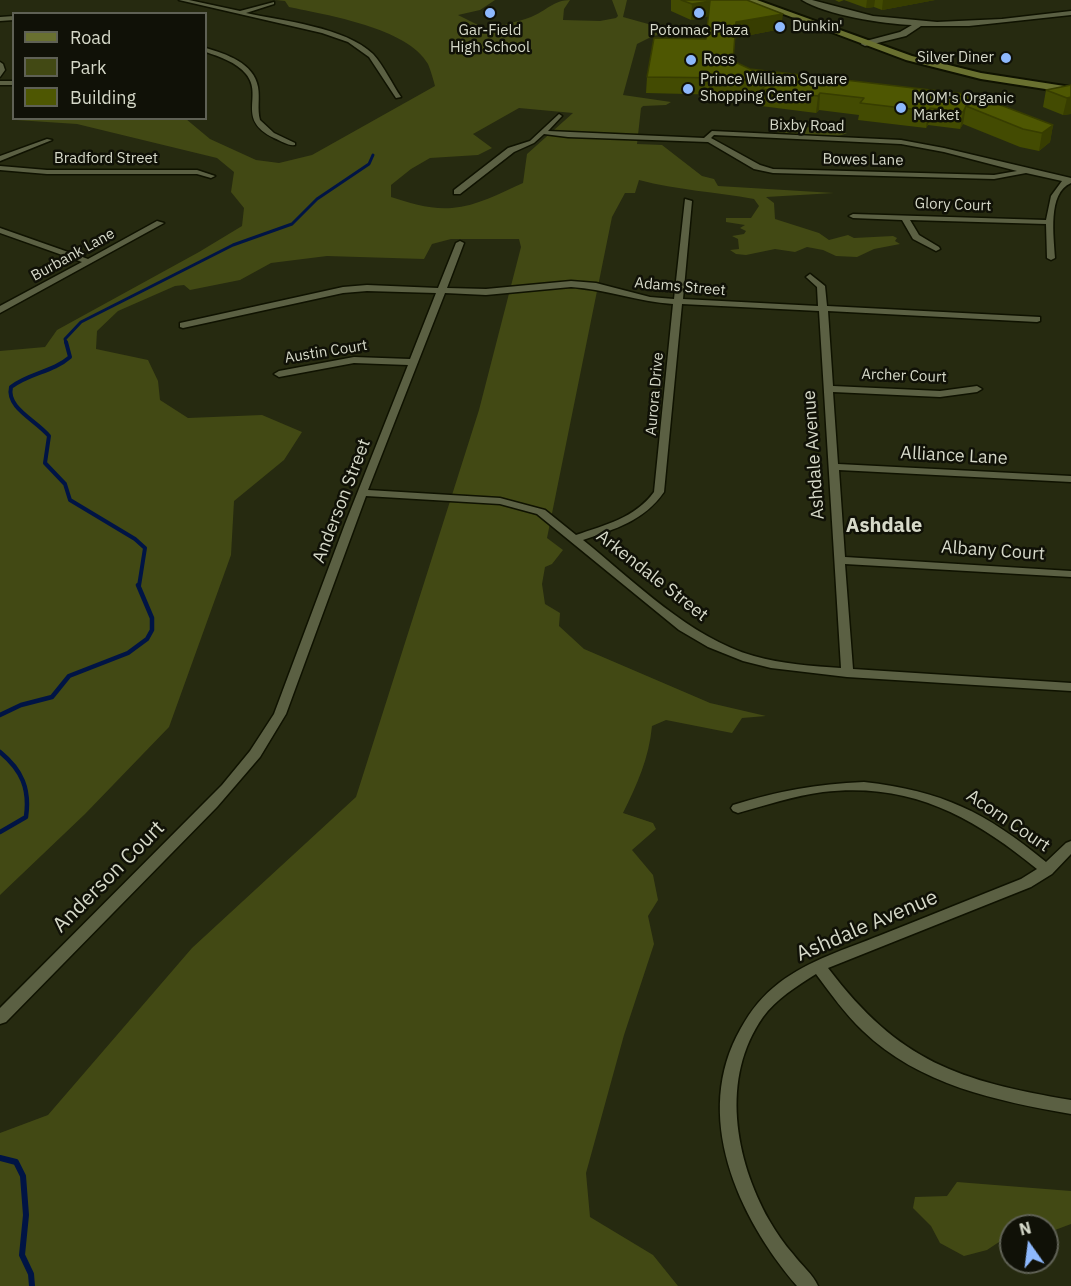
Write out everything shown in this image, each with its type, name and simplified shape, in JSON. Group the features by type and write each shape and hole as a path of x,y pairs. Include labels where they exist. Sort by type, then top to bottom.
{"main road":[{"path":"750,0 958,71 1071,90"},
{"path":"771,0 875,44 973,68 1068,83"}],"street":[{"path":"182,0 324,32 361,47 371,56 398,97"},
{"path":"805,0 852,16 898,23 916,29 992,24 1071,13"},
{"path":"240,13 272,3"},
{"path":"875,44 906,38 916,29"},
{"path":"207,50 232,61 246,71 254,82 257,121 272,134 293,144"},
{"path":"0,64 2,70 0,75"},
{"path":"457,192 511,150 530,143 559,116"},
{"name":"Bixby Road","path":"542,132 706,140 712,133 759,138 890,141 977,158 1070,181"},
{"path":"0,159 49,140"},
{"name":"Bowes Lane","path":"706,140 757,167 773,171 994,177 1026,171"},
{"name":"Bradford Street","path":"0,168 47,172 197,172 211,176"},
{"path":"1051,258 1053,196 1070,181"},
{"name":"Aurora Drive","path":"576,539 638,515 654,501 659,492 688,201"},
{"name":"Glory Court","path":"853,216 1051,222"},
{"path":"905,218 916,237 936,249"},
{"name":"Burbank Lane","path":"0,310 159,223"},
{"path":"0,230 89,262"},
{"name":"Anderson Street","path":"248,766 267,739 280,714 362,493 460,243"},
{"name":"Ashdale Avenue","path":"810,277 820,286 823,308 848,672"},
{"name":"Adams Street","path":"183,325 342,290 367,288 486,292 568,284 596,286 637,298 679,302 1037,319"},
{"name":"Austin Court","path":"279,374 354,360 414,362"},
{"name":"Archer Court","path":"830,388 940,394 976,389"},
{"name":"Alliance Lane","path":"835,466 1071,479"},
{"name":"Arkendale Street","path":"362,493 514,503 541,512 683,627 712,644 771,664 848,672 1071,687"},
{"name":"Albany Court","path":"841,560 1071,574"},
{"name":"Anderson Court","path":"0,1018 229,788 248,766"},
{"name":"Acorn Court","path":"738,808 776,795 839,785 873,786 915,793 954,806 984,822 1012,841 1047,870"},
{"name":"Ashdale Avenue","path":"809,1286 777,1249 757,1216 742,1183 732,1151 728,1094 733,1065 744,1035 757,1014 774,995 795,979 818,966 1006,892 1047,870 1071,846"},
{"path":"818,966 843,1001 866,1025 901,1054 923,1066 974,1086 1071,1107"}],"green space":[{"path":"276,0 495,0 480,10 458,15 484,28 525,19 564,0 570,0 564,9 563,20 600,21 616,18 618,16 612,0 627,0 623,17 659,27 656,31 673,32 653,36 637,44 623,95 671,102 666,105 641,108 637,144 662,145 702,176 714,179 718,186 834,193 766,197 774,203 775,219 819,233 829,240 848,235 854,238 893,236 900,244 874,249 857,257 836,256 823,250 807,247 795,252 775,249 746,255 736,254 730,250 739,249 738,239 732,236 744,234 746,231 740,228 745,225 726,222 726,218 751,218 759,206 754,199 639,180 635,193 625,193 612,217 547,538 563,550 552,564 545,567 542,584 545,604 560,613 559,626 584,649 710,703 766,716 742,718 732,733 666,720 652,726 642,771 623,813 653,823 656,829 632,850 653,875 658,900 648,916 654,944 624,1035 586,1173 590,1217 653,1255 678,1286 0,1286 0,1133 48,1115 192,948 356,797 479,410 521,247 519,239 451,239 432,244 424,259 327,256 271,263 240,280 190,290 184,285 175,286 118,311 97,331 96,349 148,360 158,381 160,400 188,418 262,415 302,432 284,460 234,501 231,555 169,727 85,814 0,895 0,351 45,347 57,330 242,226 244,208 231,192 234,172 217,158 77,124 16,120 187,120 210,139 256,160 279,163 312,155 435,86 428,64 418,52 403,41 365,25 289,7 285,1","holes":["519,108 573,113 527,154 523,183 480,202 461,207 444,208 413,204 391,197 391,185 430,158 478,155 492,148 473,134"]},
{"path":"776,124 847,133 830,138 820,138 773,131 780,126"},
{"path":"957,1182 1071,1191 1071,1224 1059,1228 1059,1214 999,1214 999,1242 987,1250 964,1256 940,1243 931,1226 913,1208 915,1197 947,1196"}],"building":[{"path":"681,0 747,0 783,14 736,22 733,61 750,69 974,95 1053,125 1042,133 1023,129 966,106 963,112 930,108 928,111 860,103 864,98 820,93 818,96 762,89 768,83 730,78 647,77 654,38 706,39 710,1 692,4"},
{"path":"1071,85 1071,97 1067,98 1046,90"}],"waterway":[{"path":"66,343 65,339 81,322 233,245 292,224 317,199 369,164 373,155"},
{"path":"66,342 70,357 11,387 13,401 17,408 49,436 45,463 65,484 70,500 135,539 145,548 139,586"},
{"path":"0,715 21,705 52,697 69,676 128,653 147,639 152,630 152,618 138,585"},
{"path":"0,752 19,773 27,798 26,817 0,832"},
{"path":"0,1158 16,1162 23,1176 26,1215 22,1255 31,1274 32,1286"}],"place":[{"name":"Gar-Field High School","path":"490,13"},
{"name":"Potomac Plaza","path":"699,13"},
{"name":"Dunkin'","path":"780,27"},
{"name":"Silver Diner","path":"1006,58"},
{"name":"Ross","path":"691,60"},
{"name":"Prince William Square Shopping Center","path":"688,89"},
{"name":"MOM's Organic Market","path":"901,108"}],"district":[{"name":"Ashdale","path":"884,526"}]}
